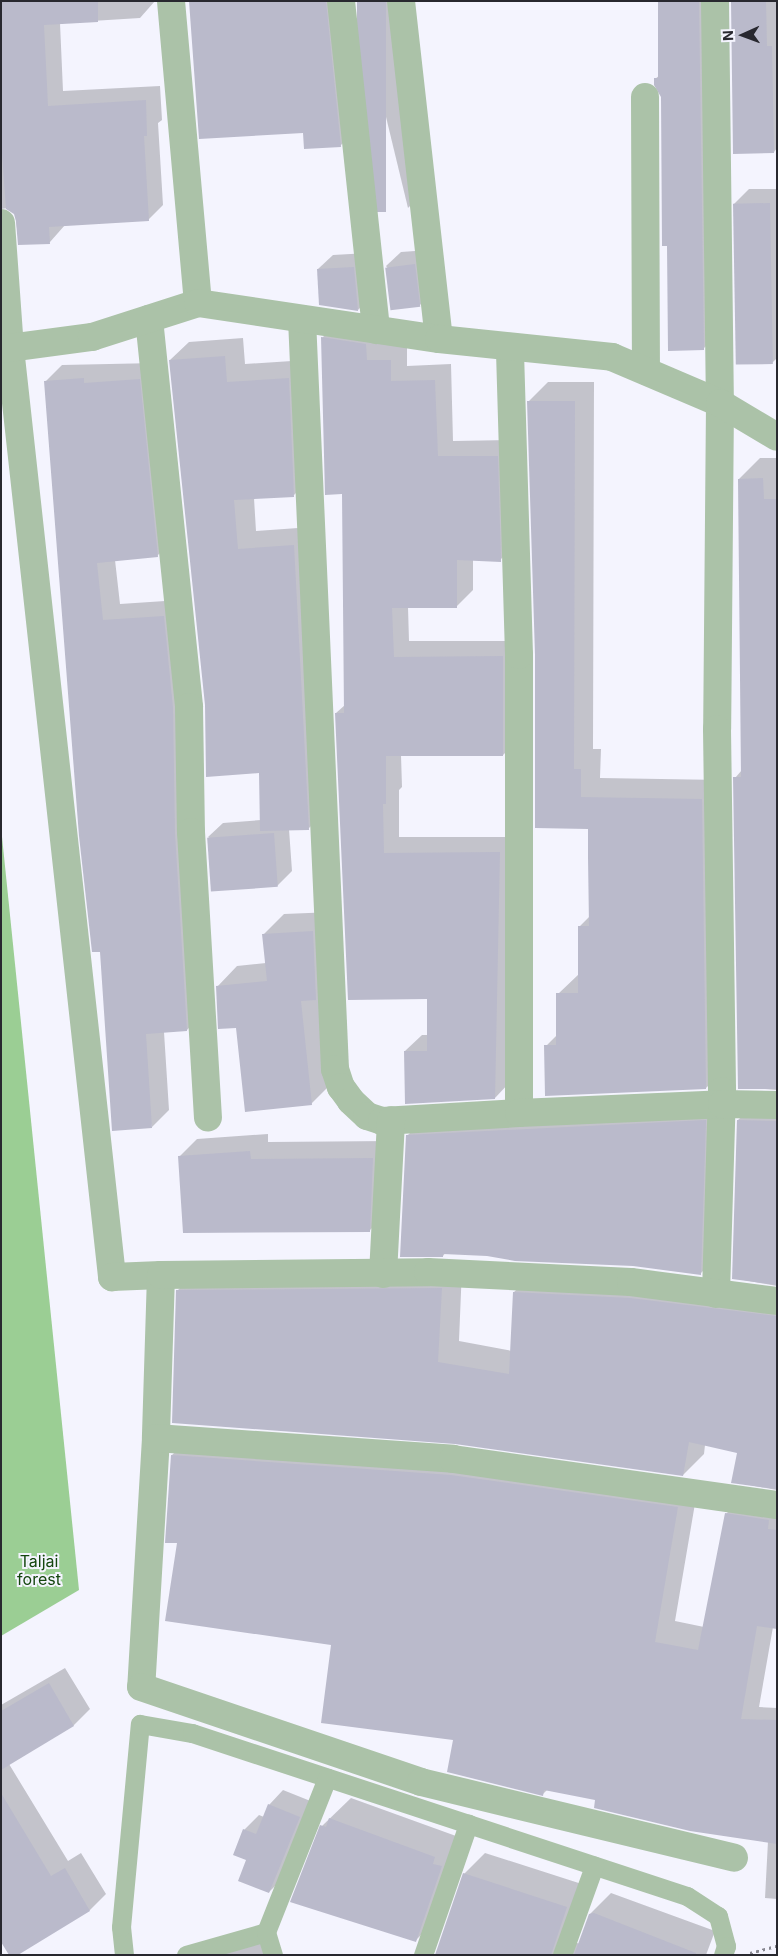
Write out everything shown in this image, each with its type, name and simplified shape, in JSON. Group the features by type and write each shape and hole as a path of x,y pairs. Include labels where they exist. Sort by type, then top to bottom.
{"street":[{"path":"171,1 198,303"},
{"path":"341,1 376,330"},
{"path":"401,1 439,339"},
{"path":"715,1 720,403 717,729 722,1104 716,1294"},
{"path":"645,96 646,372"},
{"path":"1,223 6,348 112,1278 161,1275 428,1272 631,1282 777,1301"},
{"path":"6,348 92,337 198,303 439,339 612,357 720,403 777,437"},
{"path":"302,318 335,1069 341,1087 367,1116 391,1120 722,1104 777,1105"},
{"path":"149,319 189,707 191,832 208,1117"},
{"path":"510,347 520,656 519,1114"},
{"path":"383,1274 391,1120"},
{"path":"161,1275 156,1438 141,1687 421,1782 734,1858"},
{"path":"156,1438 453,1459 777,1505"}],"lane":[{"path":"124,1955 122,1927 140,1724 192,1733 686,1896 718,1916 726,1946 723,1955"},
{"path":"273,1955 266,1932 327,1778"},
{"path":"423,1955 468,1824"},
{"path":"562,1955 594,1866"},
{"path":"186,1955 266,1932"}],"path":[{"path":"742,1955 777,1946"}],"green space":[{"name":"Taljai forest","path":"1,827 79,1590 1,1636"}],"building":[{"path":"1,1 98,1 98,22 44,25 48,106 146,100 147,136 144,136 149,221 49,227 50,244 18,245 14,214 6,209 1,139"},
{"path":"189,1 326,1 341,147 304,149 303,133 199,139"},
{"path":"357,1 386,1 386,212 357,212"},
{"path":"658,1 699,1 704,350 668,351 667,246 662,246 661,97 654,85 654,78 658,78"},
{"path":"731,1 766,1 767,46 772,46 774,153 733,154"},
{"path":"770,203 773,364 736,365 733,204"},
{"path":"415,264 420,307 390,310 385,268"},
{"path":"354,267 358,311 319,305 317,269"},
{"path":"321,337 366,344 367,360 391,360 391,381 435,380 438,456 498,456 501,562 457,560 457,608 392,608 394,657 503,656 503,756 386,756 386,804 383,804 384,853 500,852 495,1099 405,1104 404,1051 427,1051 427,999 348,1000 335,713 344,713 342,494 325,495"},
{"path":"225,356 227,382 289,378 294,497 234,500 238,549 294,545 309,830 260,831 259,773 206,777 205,705 169,360"},
{"path":"84,378 84,383 140,379 158,557 97,563 103,620 164,616 173,708 175,833 187,1031 146,1034 152,1128 112,1131 100,952 92,952 79,836 44,381"},
{"path":"527,401 575,401 574,769 581,769 581,797 702,799 706,1089 545,1096 544,1045 556,1045 556,993 578,993 578,926 589,926 588,829 535,828 535,655"},
{"path":"763,478 764,499 777,499 777,1089 738,1089 733,777 741,777 738,479"},
{"path":"274,833 278,887 211,892 207,838"},
{"path":"313,931 316,1000 301,1001 312,1105 245,1112 236,1028 218,1029 216,986 267,981 262,934"},
{"path":"706,1120 701,1275 633,1266 515,1261 487,1256 443,1254 443,1257 400,1257 406,1135"},
{"path":"737,1120 777,1121 777,1285 732,1279"},
{"path":"250,1151 251,1159 373,1158 370,1232 183,1233 178,1156"},
{"path":"442,1288 438,1362 509,1374 513,1292 630,1298 777,1316 776,1489 731,1483 737,1453 689,1442 683,1476 455,1444 172,1423 176,1290"},
{"path":"171,1455 451,1475 678,1507 655,1642 698,1650 725,1513 769,1520 768,1529 777,1530 777,1629 757,1626 741,1719 777,1720 777,1844 690,1831 594,1808 595,1800 544,1790 543,1796 447,1772 453,1740 321,1723 331,1645 165,1621 177,1543 165,1543"},
{"path":"49,1683 74,1726 1,1770 1,1711"},
{"path":"1,1793 51,1876 65,1868 90,1911 18,1955 9,1955 1,1942"},
{"path":"268,1804 300,1817 269,1893 238,1881 246,1860 233,1855 243,1829 256,1834"},
{"path":"329,1818 435,1857 433,1864 442,1866 416,1942 290,1902 320,1825 326,1827"},
{"path":"463,1873 567,1907 551,1955 435,1955"},
{"path":"594,1913 696,1953 696,1955 574,1955 589,1914"}]}
